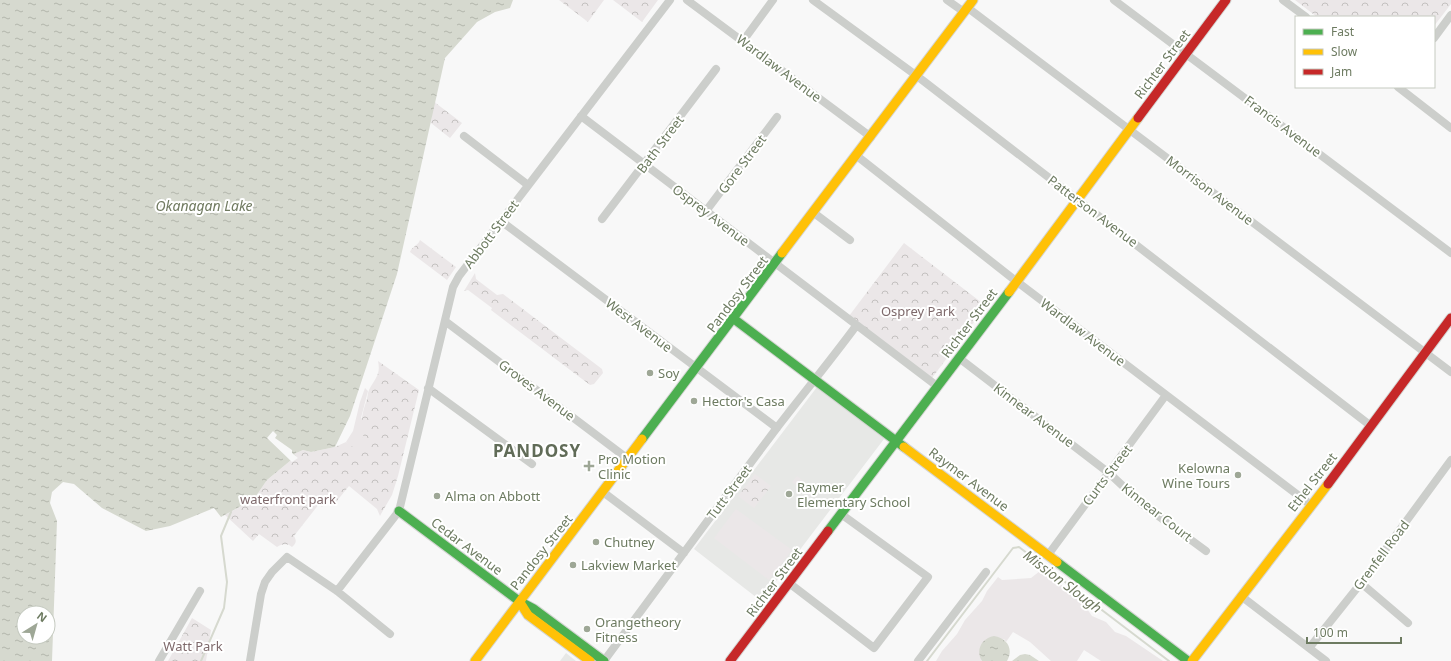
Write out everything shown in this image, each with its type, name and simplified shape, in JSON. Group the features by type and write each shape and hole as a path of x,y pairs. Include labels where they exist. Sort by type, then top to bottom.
{"street":[{"name":"Abbott Street","path":"399,511 453,287 528,185 670,0"},
{"name":"Wardlaw Avenue","path":"687,0 871,137"},
{"path":"742,41 773,0"},
{"name":"Patterson Avenue","path":"812,0 917,76 1371,426"},
{"name":"Morrison Avenue","path":"947,0 968,7 1451,372"},
{"name":"Francis Avenue","path":"1114,0 1451,253"},
{"name":"Richter Street","path":"730,661 959,358 1226,0"},
{"path":"1283,0 1305,16"},
{"name":"Pandosy Street","path":"475,661 968,7"},
{"path":"1435,37 1451,15"},
{"name":"Bath Street","path":"602,219 716,69"},
{"path":"1399,88 1451,128"},
{"name":"Osprey Avenue","path":"581,116 937,386"},
{"name":"Gore Street","path":"706,211 777,117"},
{"path":"464,136 528,185"},
{"name":"Wardlaw Avenue","path":"857,156 1016,281 1311,505"},
{"path":"814,213 850,240"},
{"name":"West Avenue","path":"501,221 777,428"},
{"name":"Ethel Street","path":"1192,661 1371,426 1451,318"},
{"name":"Raymer Avenue","path":"734,319 897,440 1188,661"},
{"name":"Groves Avenue","path":"445,321 628,459"},
{"name":"Tutt Street","path":"604,661 777,428 856,326"},
{"name":"Kinnear Avenue","path":"959,358 1109,473"},
{"path":"428,388 532,464"},
{"name":"Curts Street","path":"1048,555 1166,395"},
{"name":"Grenfell Road","path":"1310,647 1361,583 1451,460"},
{"name":"Kinnear Court","path":"1109,473 1142,504 1206,550"},
{"path":"603,492 684,553"},
{"path":"337,591 399,511"},
{"name":"Cedar Avenue","path":"399,511 519,601"},
{"path":"789,583 874,648 928,577 841,514"},
{"path":"250,661 261,594 265,582 272,572 288,557 337,591 390,634"},
{"path":"918,661 986,572"},
{"path":"1361,583 1408,623"},
{"path":"159,661 200,591"},
{"path":"1241,596 1310,647 1326,661"},
{"path":"519,601 528,615 590,661"},
{"path":"519,601 534,609 604,661"}],"shaded area":[{"name":"Raymer Elementary School","path":"817,387 884,439 761,601 694,549"},
{"path":"566,653 576,661 560,661"}],"green space":[{"path":"559,0 604,0 588,22"},
{"path":"613,0 658,0 642,22"},
{"path":"1295,0 1451,0 1451,4 1435,25 1435,16 1316,16"},
{"path":"433,101 462,123 450,138 431,123"},
{"path":"420,240 456,267 447,280 410,252"},
{"name":"Osprey Park","path":"904,243 986,306 932,378 849,316"},
{"path":"475,273 476,279 497,295 503,294 602,369 603,373 594,384 590,385 491,310 492,308 468,290 464,291"},
{"name":"waterfront park","path":"378,361 419,390 398,476 392,495 380,516 377,509 349,486 336,502 329,498 322,507 319,504 294,536 296,542 292,547 284,544 277,547 259,534 253,541 225,515 254,499 267,480 296,456 294,454 303,450 311,452 335,447 346,442 360,452 366,422 362,420 363,413 368,392 379,370"},
{"path":"365,388 368,391 361,418 379,429 370,466 346,442 353,431"},
{"path":"755,474 771,486 754,508 738,496"},
{"path":"797,476 814,489 810,496 792,482"},
{"path":"736,509 792,550 769,580 714,538"},
{"path":"1040,571 1063,586 1069,594 1078,596 1092,616 1106,622 1115,632 1126,636 1163,661 1101,661 1084,650 1077,661 1051,661 1030,642 1013,632 1006,642 1004,639 981,659 982,661 936,661 942,651 957,634 965,620 982,601 987,591 998,577 1002,580 1031,578"},
{"name":"Watt Park","path":"192,618 211,630 206,661 168,661"}],"water":[{"name":"Okanagan Lake","path":"0,0 513,0 510,8 495,12 477,22 445,58 397,274 350,416 335,447 311,452 303,450 294,454 296,456 267,480 254,499 221,517 214,508 170,526 146,531 102,508 74,484 63,482 52,492 50,503 57,521 54,605 16,605 16,645 53,645 52,661 0,661"},
{"path":"994,636 999,637 1008,645 1010,652 1007,661 982,661 979,653 981,645 986,639"},
{"path":"1020,655 1030,655 1039,661 1012,661"}],"pier":[{"path":"273,431 277,435 275,438 292,450 292,453 298,458 292,462 267,438"}],"waterway":[{"path":"201,661 224,608 227,582 221,536 231,512"},
{"name":"Mission Slough","path":"927,661 1013,548 1019,547 1169,661"}],"traffic: fast":[{"path":"642,439 782,253"},
{"path":"828,531 1009,292"},
{"path":"734,319 904,447"},
{"path":"399,511 519,601 534,609 604,661"},
{"path":"1057,562 1188,661"}],"traffic: slow":[{"path":"782,253 973,0"},
{"path":"1009,292 1138,118"},
{"path":"475,661 642,439"},
{"path":"904,447 1057,562"},
{"path":"1192,661 1328,484"},
{"path":"521,604 528,615 590,661"}],"traffic: jam":[{"path":"1138,118 1226,0"},
{"path":"1328,484 1451,318"},
{"path":"730,661 828,531"}],"place":[{"name":"Soy","path":"650,373"},
{"name":"Hector's Casa","path":"694,401"},
{"name":"Pro Motion Clinic","path":"589,466"},
{"name":"Kelowna Wine Tours","path":"1238,475"},
{"name":"Raymer Elementary School","path":"789,494"},
{"name":"Alma on Abbott","path":"437,496"},
{"name":"Chutney","path":"596,542"},
{"name":"Lakview Market","path":"573,565"},
{"name":"Orangetheory Fitness","path":"587,629"}],"district":[{"name":"PANDOSY","path":"537,450"}]}
